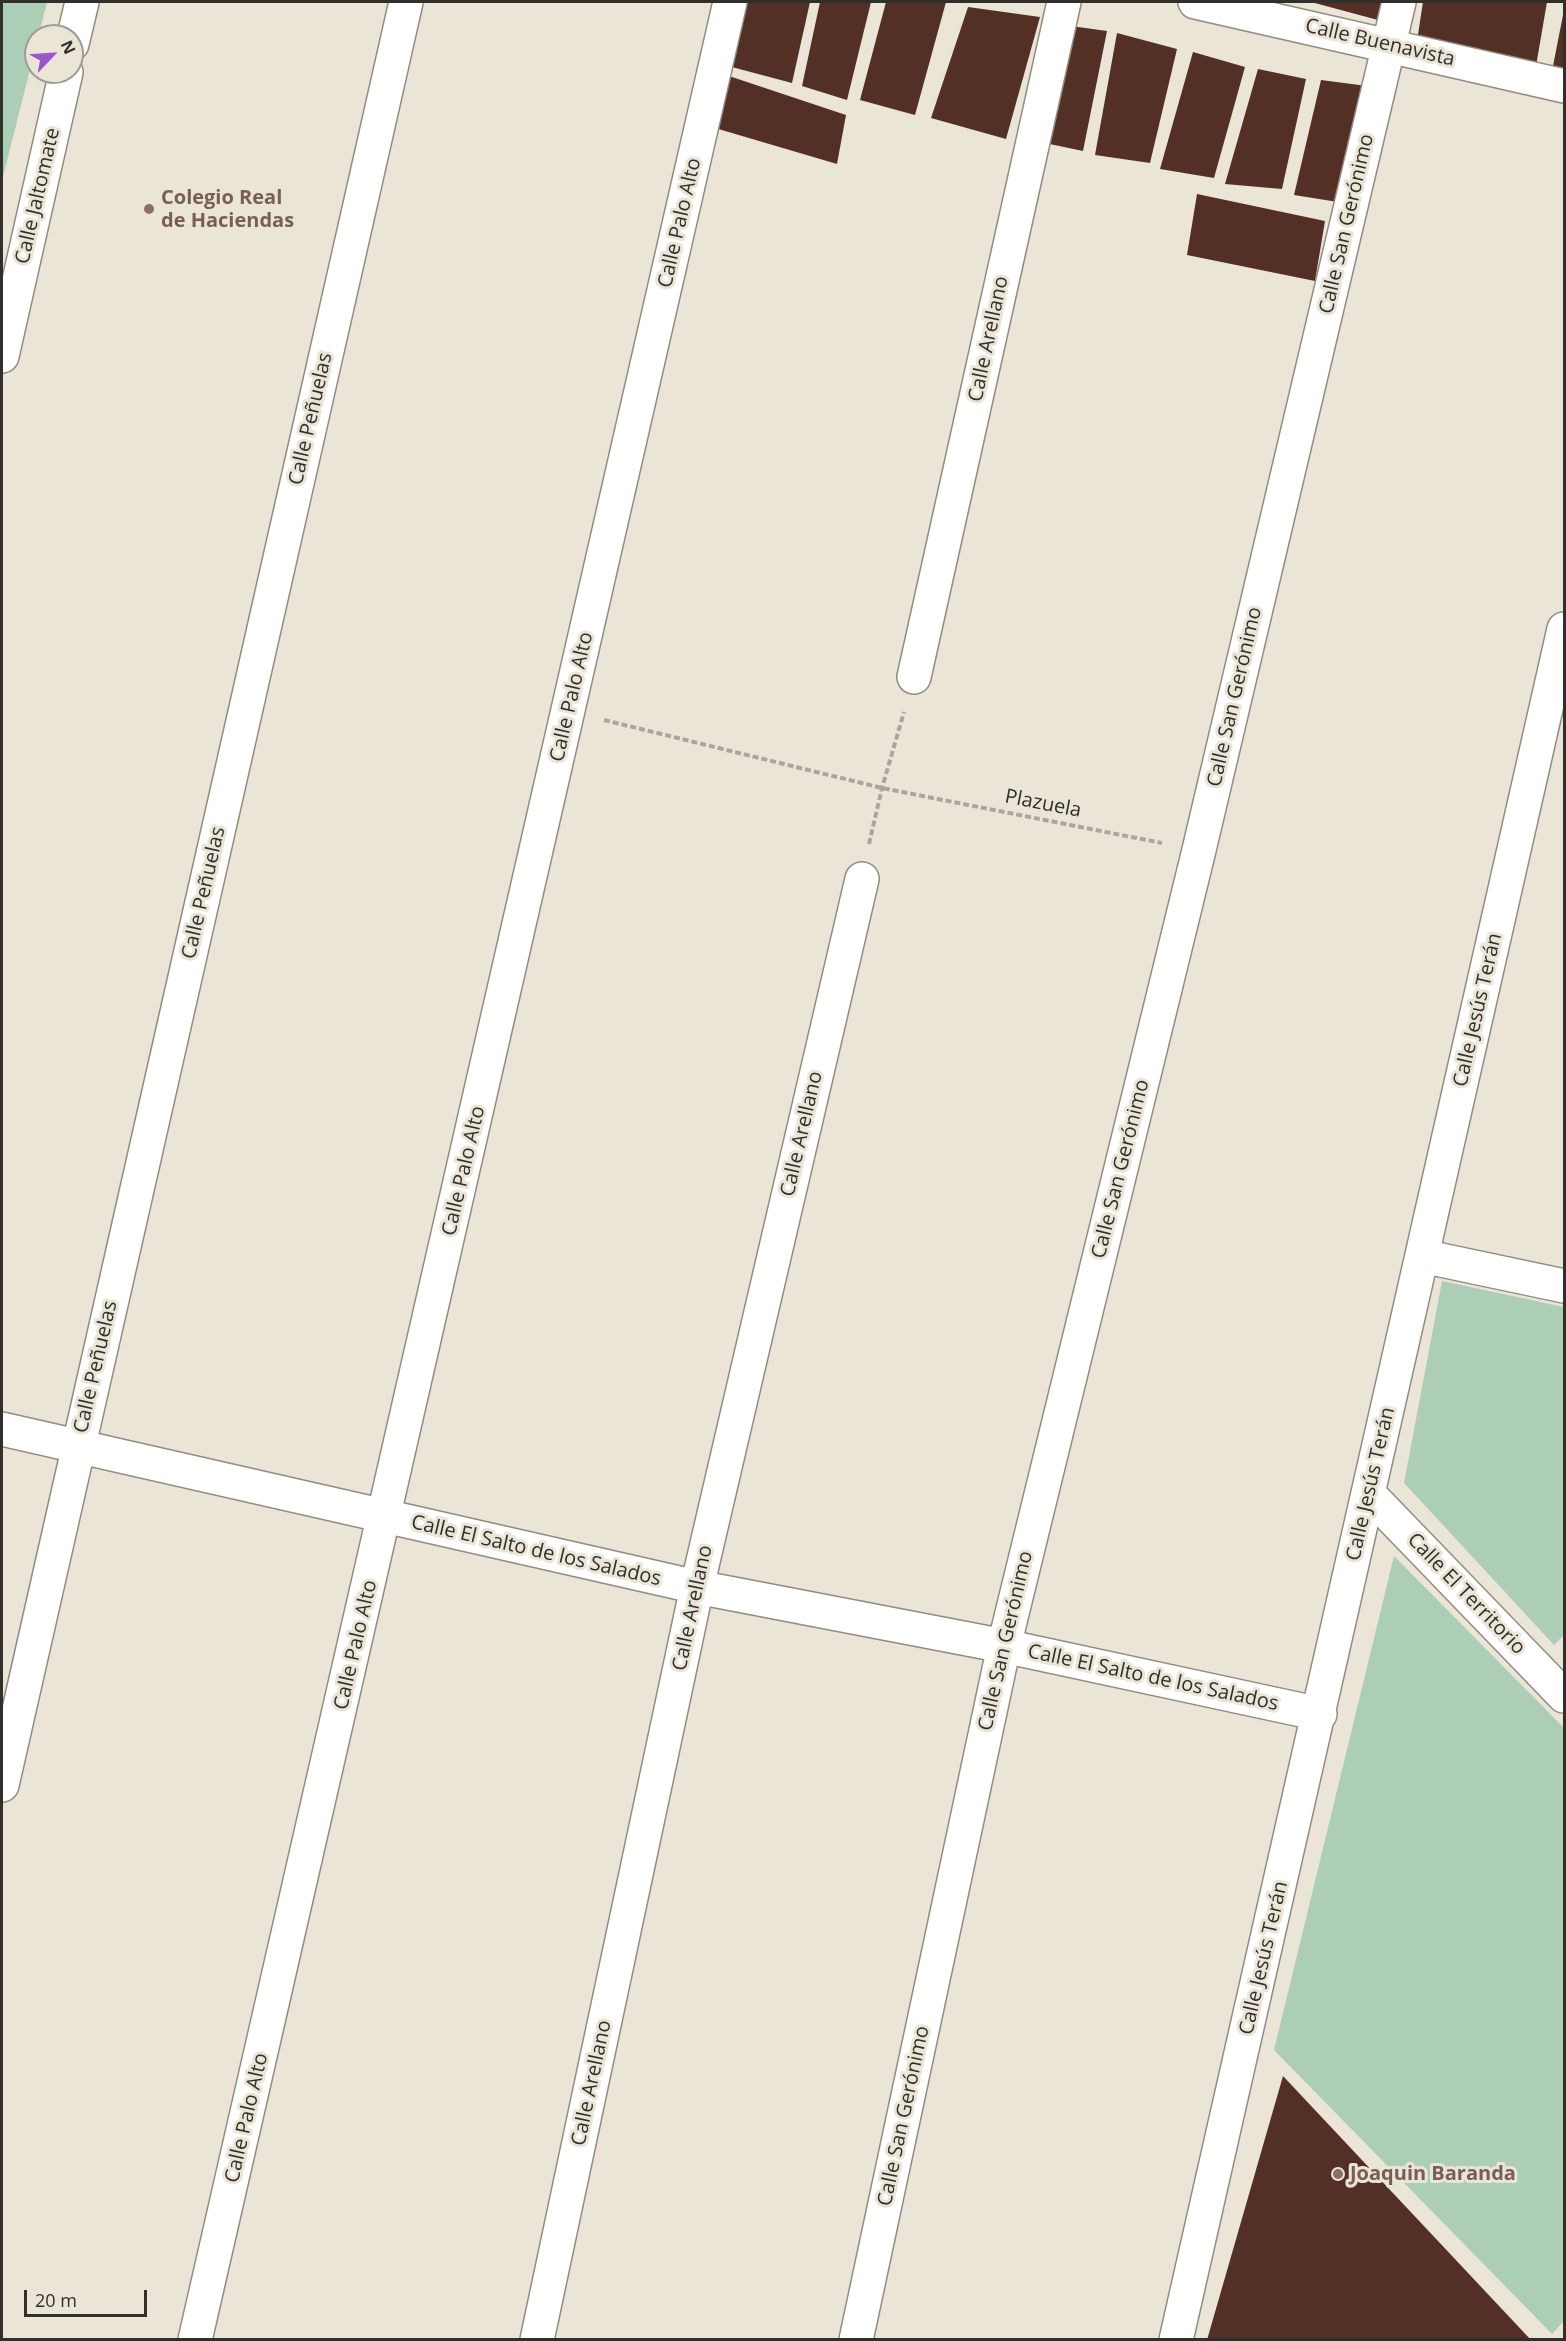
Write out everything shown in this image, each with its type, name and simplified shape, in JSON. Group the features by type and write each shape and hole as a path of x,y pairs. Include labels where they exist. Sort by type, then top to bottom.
{"street":[{"path":"77,24 82,2"},
{"name":"Calle Peñuelas","path":"2,1785 406,2"},
{"name":"Calle Palo Alto","path":"195,2340 386,1516 730,2"},
{"name":"Calle Arellano","path":"914,677 1064,2"},
{"name":"Calle Buenavista","path":"1195,2 1564,86"},
{"name":"Calle San Gerónimo","path":"856,2340 1004,1646 1199,850 1399,2"},
{"name":"Calle Jaltomate","path":"2,356 63,84"},
{"name":"Calle Jesús Terán","path":"1176,2340 1320,1714 1564,629"},
{"name":"Calle Arellano","path":"537,2340 697,1587 862,879"},
{"path":"1422,1256 1564,1286"},
{"name":"Calle El Salto de los Salados","path":"2,1430 697,1587 1004,1646 1320,1714"},
{"name":"Calle El Territorio","path":"1368,1493 1562,1688"}],"path":[{"path":"862,879 882,788 914,677"},
{"name":"Plazuela","path":"569,711 882,788 1199,850"}],"green space":[{"path":"2,2 47,2 41,24 24,24 24,84 26,84 2,181"},
{"path":"1442,1281 1564,1307 1564,1635 1554,1645 1404,1483"},
{"path":"1394,1556 1564,1728 1564,2321 1552,2334 1274,2050"}],"building":[{"path":"744,2 810,2 792,83 728,66"},
{"path":"820,2 871,2 847,100 802,86"},
{"path":"886,2 946,2 915,115 860,100"},
{"path":"1311,2 1382,2 1378,20"},
{"path":"1423,2 1547,2 1536,66 1417,41"},
{"path":"968,7 1040,17 1006,139 931,118"},
{"path":"1564,15 1564,68 1553,66"},
{"path":"1071,26 1107,31 1083,151 1045,143"},
{"path":"1117,33 1177,49 1150,163 1095,155"},
{"path":"1193,52 1245,67 1214,178 1160,169"},
{"path":"1258,69 1306,79 1282,189 1225,184"},
{"path":"726,75 846,115 837,164 715,128"},
{"path":"1321,80 1367,86 1338,202 1294,195"},
{"path":"1197,194 1325,221 1315,281 1187,255"},
{"path":"1283,2076 1531,2340 1207,2340"}],"place":[{"name":"Colegio Real de Haciendas","path":"149,209"},
{"name":"Joaquin Baranda","path":"1338,2174"}]}
